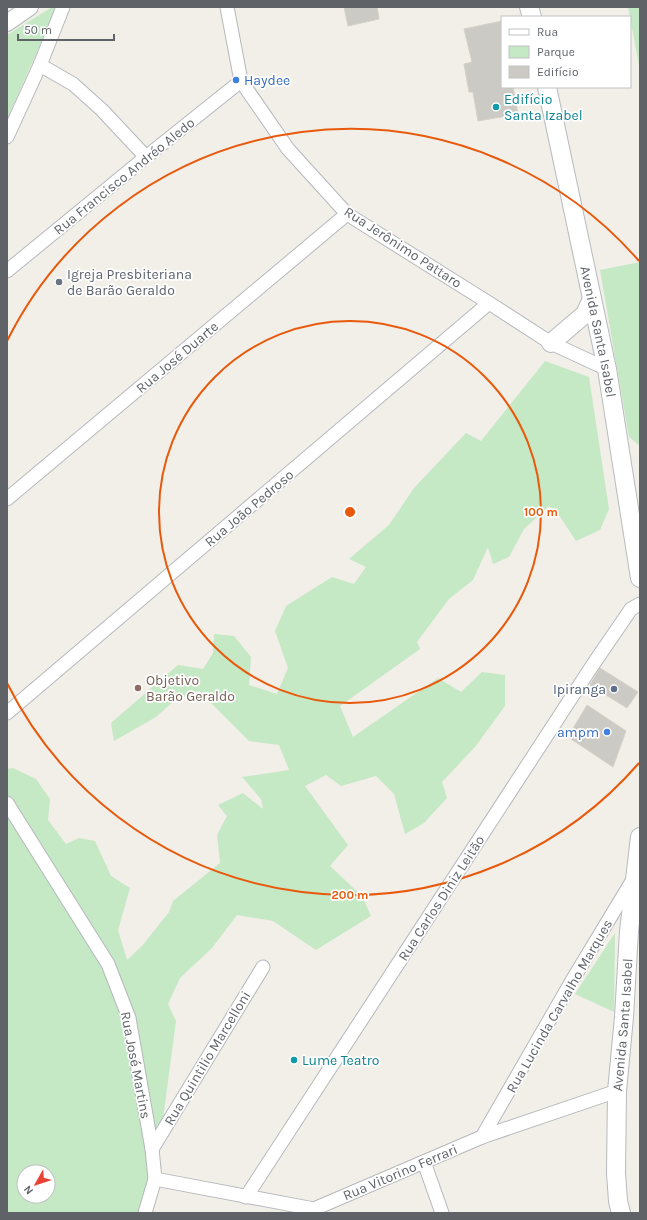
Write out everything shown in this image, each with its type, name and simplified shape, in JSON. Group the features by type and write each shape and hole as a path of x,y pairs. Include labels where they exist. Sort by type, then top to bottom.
{"main road":[{"name":"Avenida Santa Isabel","path":"547,88 607,369 638,549 640,578"},
{"path":"552,343 585,314 592,299"},
{"name":"Avenida Santa Isabel","path":"621,1213 618,1201 616,1173 616,1091 624,1017 629,931 640,837"}],"street":[{"path":"7,137 40,65 63,7"},
{"name":"Rua Jerônimo Pattaro","path":"226,7 242,81 288,150 347,214 552,343 607,369"},
{"path":"7,23 19,11"},
{"path":"40,65 73,84 102,110 146,157"},
{"name":"Rua Francisco Andréo Aledo","path":"7,271 146,157 242,81"},
{"name":"Rua José Duarte","path":"7,499 347,214"},
{"name":"Rua João Pedroso","path":"7,713 489,303"},
{"name":"Rua Carlos Diniz Leitão","path":"246,1197 592,666 631,609 640,604"},
{"name":"Rua José Martins","path":"7,803 108,964 130,1018 152,1149 155,1179 146,1213"},
{"name":"Rua Lucinda Carvalho Marques","path":"482,1137 573,979 636,875"},
{"name":"Rua Quintilio Marcelloni","path":"152,1149 263,966"},
{"name":"Rua Vitorino Ferrari","path":"155,1179 313,1211 482,1137 616,1091"},
{"path":"424,1162 442,1213"}],"green space":[{"path":"52,7 57,7 7,119 7,35"},
{"path":"628,7 640,7 640,70 631,16 630,16"},
{"path":"640,262 640,446 629,437 600,270"},
{"path":"545,361 589,377 609,509 600,530 576,541 557,512 549,506 524,529 509,557 493,564 488,547 473,580 449,599 417,642 420,649 340,706 353,737 438,678 461,692 482,672 505,675 505,706 475,747 442,782 447,798 424,823 405,834 394,794 376,776 341,786 326,775 305,786 348,845 330,866 362,896 371,916 316,950 273,921 237,915 212,948 180,978 168,1004 176,1021 155,1179 145,1213 7,1213 7,769 13,768 36,779 50,799 48,820 66,844 79,838 95,841 111,876 130,888 118,930 127,960 142,946 169,912 173,901 220,863 217,835 227,816 218,805 243,793 263,809 261,799 242,777 289,770 279,745 249,741 199,691 175,700 156,717 114,741 111,723 178,665 203,669 213,653 214,634 234,636 251,657 249,685 277,694 288,668 275,631 286,606 332,577 354,584 366,567 349,559 389,525 414,488 466,433 481,441"},
{"path":"615,933 614,1012 575,994"}],"building":[{"path":"344,7 377,7 379,19 348,26"},
{"path":"501,21 501,88 513,88 518,114 478,121 473,92 469,92 464,64 472,62 464,29"},
{"name":"Ipiranga","path":"600,668 638,692 627,708 590,685"},
{"path":"587,705 626,731 613,767 568,737"}],"place":[{"name":"Haydee","path":"236,80"},
{"name":"Edifício Santa Izabel","path":"496,107"},
{"name":"Igreja Presbiteriana de Barão Geraldo","path":"59,282"},
{"name":"Objetivo Barão Geraldo","path":"138,688"},
{"name":"Ipiranga","path":"614,689"},
{"name":"ampm","path":"607,732"},
{"name":"Lume Teatro","path":"294,1060"}]}
